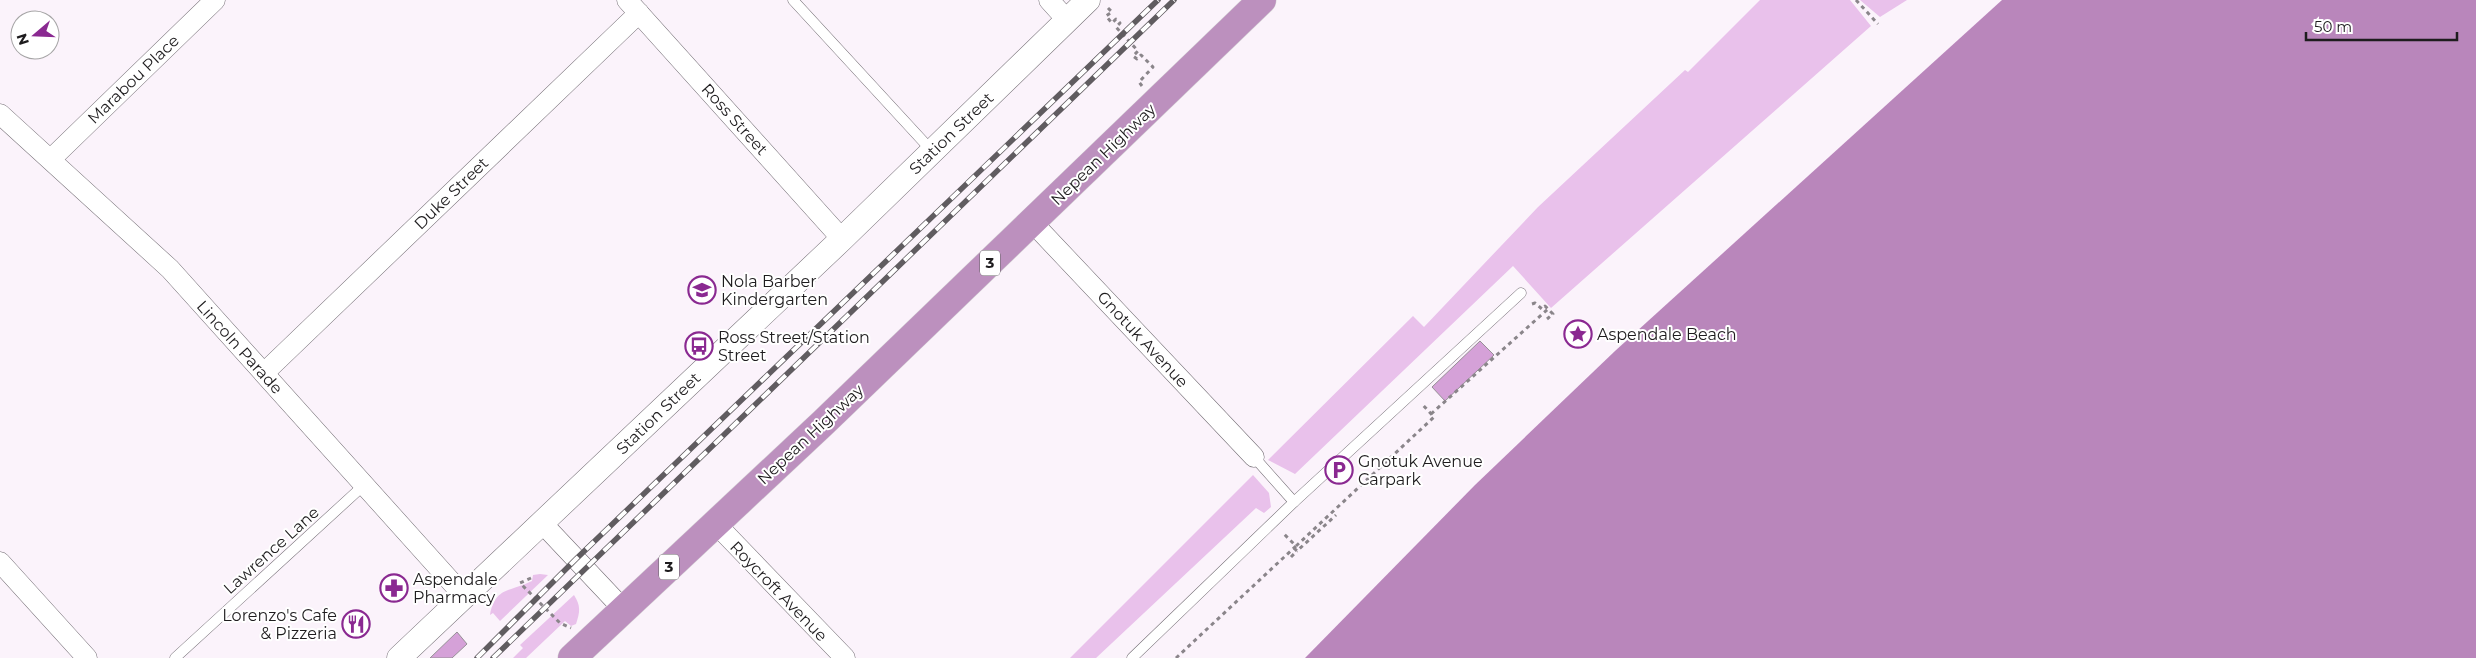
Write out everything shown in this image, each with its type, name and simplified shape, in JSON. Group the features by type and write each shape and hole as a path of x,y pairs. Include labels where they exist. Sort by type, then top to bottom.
{"highway":[{"name":"Nepean Highway","path":"572,658 824,422 1262,0"}],"street":[{"name":"Marabou Place","path":"51,159 215,0"},
{"path":"1049,0 1067,20"},
{"name":"Station Street","path":"399,658 842,239 1067,20 1097,3"},
{"name":"Ross Street","path":"633,6 842,239"},
{"name":"Duke Street","path":"264,373 633,6"},
{"name":"Lincoln Parade","path":"0,114 170,269 464,596"},
{"name":"Gnotuk Avenue","path":"1032,222 1254,457"},
{"path":"542,523 624,610"},
{"name":"Roycroft Avenue","path":"715,523 845,658"},
{"path":"0,562 87,658"}],"lane":[{"path":"793,0 932,151"},
{"path":"1132,658 1294,502 1413,395 1521,293"},
{"path":"1254,457 1294,502"},
{"name":"Lawrence Lane","path":"175,658 364,485"}],"path":[{"path":"1856,0 1878,24"},
{"path":"1097,3 1112,12 1106,16 1112,23 1116,19 1120,23 1116,27 1138,51 1133,56 1137,60 1141,55 1153,67 1139,82 1156,102"},
{"path":"1521,293 1532,305 1535,303 1542,309 1545,306 1553,314 1547,320"},
{"path":"1431,414 1548,309"},
{"path":"1176,658 1434,417 1413,395"},
{"path":"1291,557 1336,515"},
{"path":"1273,522 1297,551"},
{"path":"531,578 520,583 560,623 573,630"}],"shaded area":[{"path":"1760,0 1850,0 1871,26 1551,308 1513,266 1295,474 1268,460 1413,316 1424,327 1538,207 1685,70 1688,72"},
{"path":"1860,0 1907,0 1880,17"},
{"path":"2002,0 2476,0 2476,658 1305,658 1475,485 1615,351"},
{"path":"1253,475 1269,493 1271,507 1264,513 1256,508 1096,658 1070,658"},
{"path":"533,575 548,575 500,621 493,613 490,615 492,606 500,595 532,581"},
{"path":"574,595 579,609 576,624 571,626 565,621 526,658 513,658 523,648 520,645"}],"building":[{"path":"1480,341 1494,355 1445,401 1432,387"},
{"path":"457,632 467,644 452,658 430,658"}],"railway":[{"path":"477,658 576,559 1158,0"},
{"path":"493,658 1174,0"}],"place":[{"name":"Nola Barber Kindergarten","path":"702,290"},
{"name":"Aspendale Beach","path":"1578,334"},
{"name":"Ross Street/Station Street","path":"699,346"},
{"name":"Gnotuk Avenue Carpark","path":"1339,470"},
{"name":"Aspendale Pharmacy","path":"394,588"},
{"name":"Lorenzo's Cafe & Pizzeria","path":"356,624"}]}
